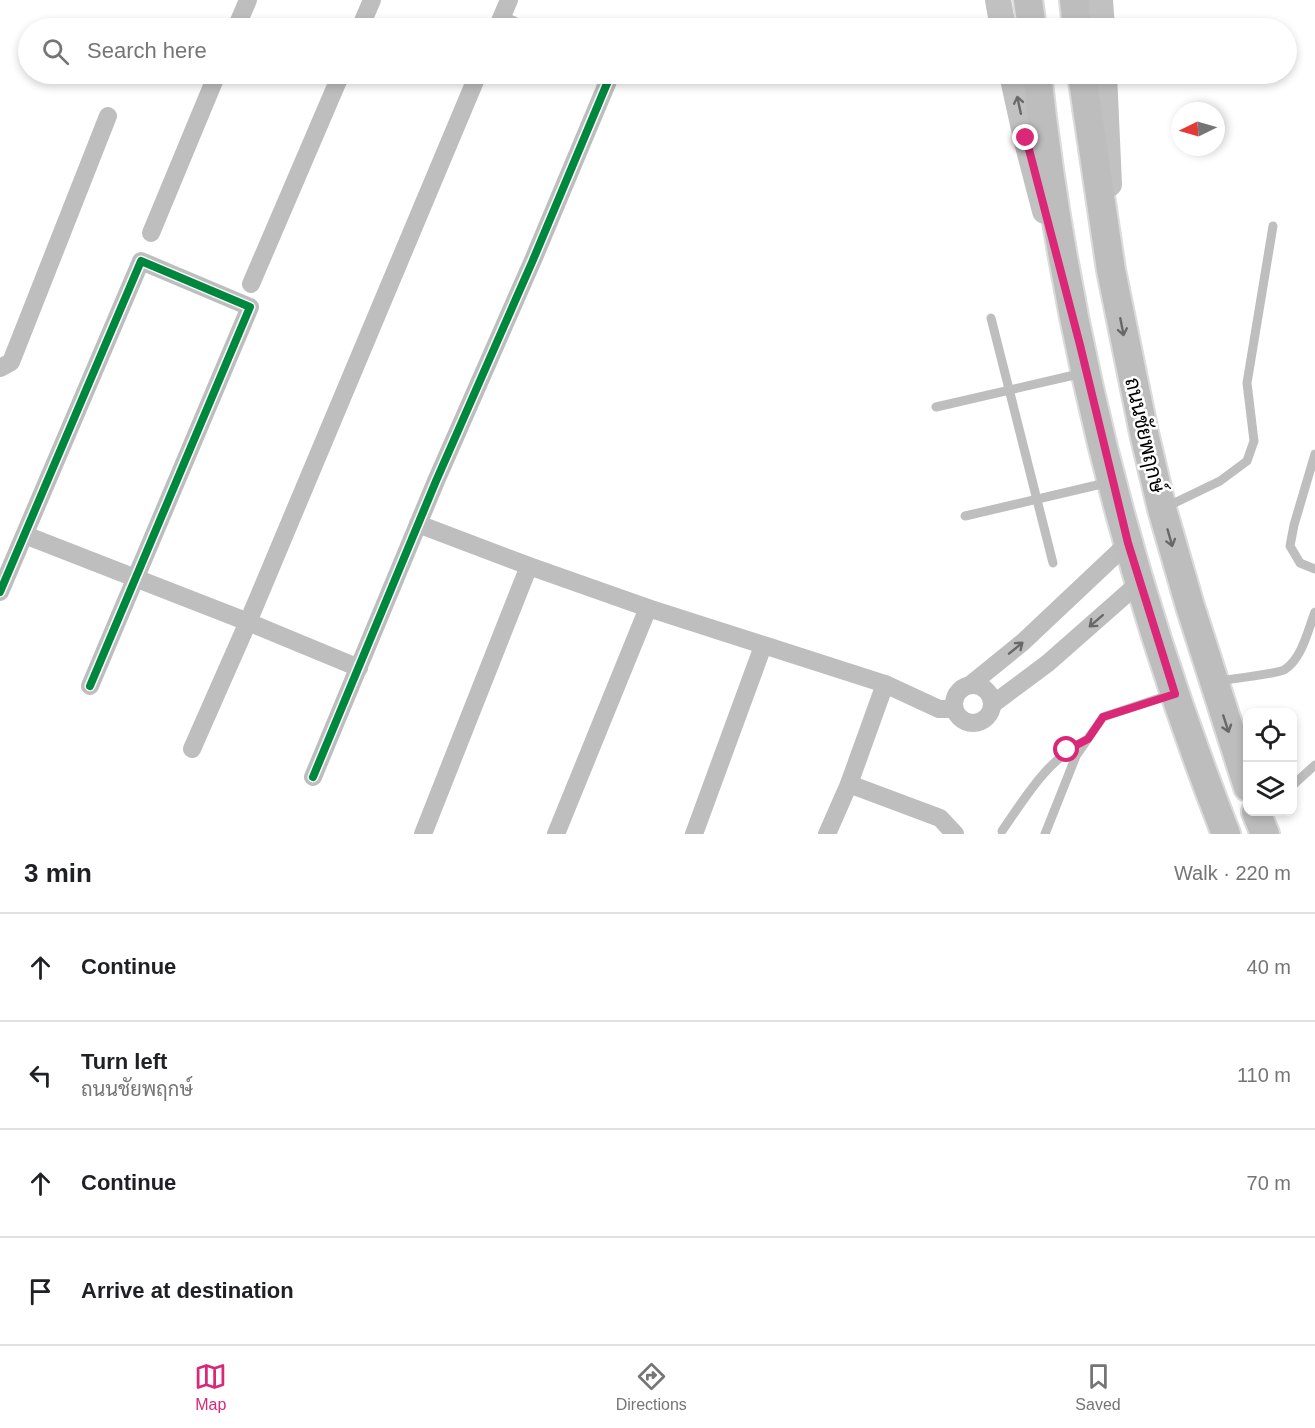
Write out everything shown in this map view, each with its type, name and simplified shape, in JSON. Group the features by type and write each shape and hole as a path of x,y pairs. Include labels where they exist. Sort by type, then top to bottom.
{"main road":[{"path":"998,0 1001,18"},
{"path":"1028,0 1031,18"},
{"path":"1074,0 1076,18"},
{"path":"1100,0 1101,18"},
{"path":"1014,84 1080,345"},
{"name":"ถนนชัยพฤกษ์","path":"1037,84 1053,195 1080,345 1112,482 1128,543 1175,694 1226,834"},
{"name":"ถนนชัยพฤกษ์","path":"1083,84 1111,270 1129,363 1162,509 1213,683 1243,772"},
{"path":"1104,84 1111,270"},
{"path":"1258,816 1265,834"}],"street":[{"path":"240,18 248,0"},
{"path":"364,18 372,0"},
{"path":"502,18 509,0"},
{"path":"151,233 213,84"},
{"path":"251,284 337,84"},
{"path":"192,749 248,622 474,84"},
{"path":"313,777 418,524 607,84"},
{"path":"0,368 11,362 108,116"},
{"path":"0,592 141,261 250,307 90,686"},
{"path":"418,524 648,608 885,684 939,709 954,709"},
{"path":"25,535 359,668"},
{"path":"970,685 983,687 992,697 993,704 989,716 979,723 966,723 960,719 954,709 957,693 1023,642 1128,543"},
{"path":"423,834 529,566"},
{"path":"993,704 1047,663 1140,582"},
{"path":"556,834 648,608"},
{"path":"694,834 763,646"},
{"path":"827,834 849,784 885,684"},
{"path":"849,784 940,818 955,834"}],"lane":[{"path":"1162,509 1220,481 1247,462 1254,441 1247,383 1273,226"},
{"path":"991,318 1053,563"},
{"path":"936,407 1086,372"},
{"path":"1315,454 1290,546 1300,563 1315,569"},
{"path":"965,516 1112,482"},
{"path":"1213,683 1283,670 1300,651 1315,612"},
{"path":"1045,834 1076,756 1103,717 1175,694"},
{"path":"1002,831 1037,779 1067,750 1088,739"},
{"path":"1297,782 1315,765"}],"cycle path":[{"path":"313,777 436,481 607,84"},
{"path":"0,592 141,261 250,307 90,686"}],"route":[{"path":"1026,138 1080,345 1128,543 1175,694 1103,717 1088,739 1067,750"}]}
